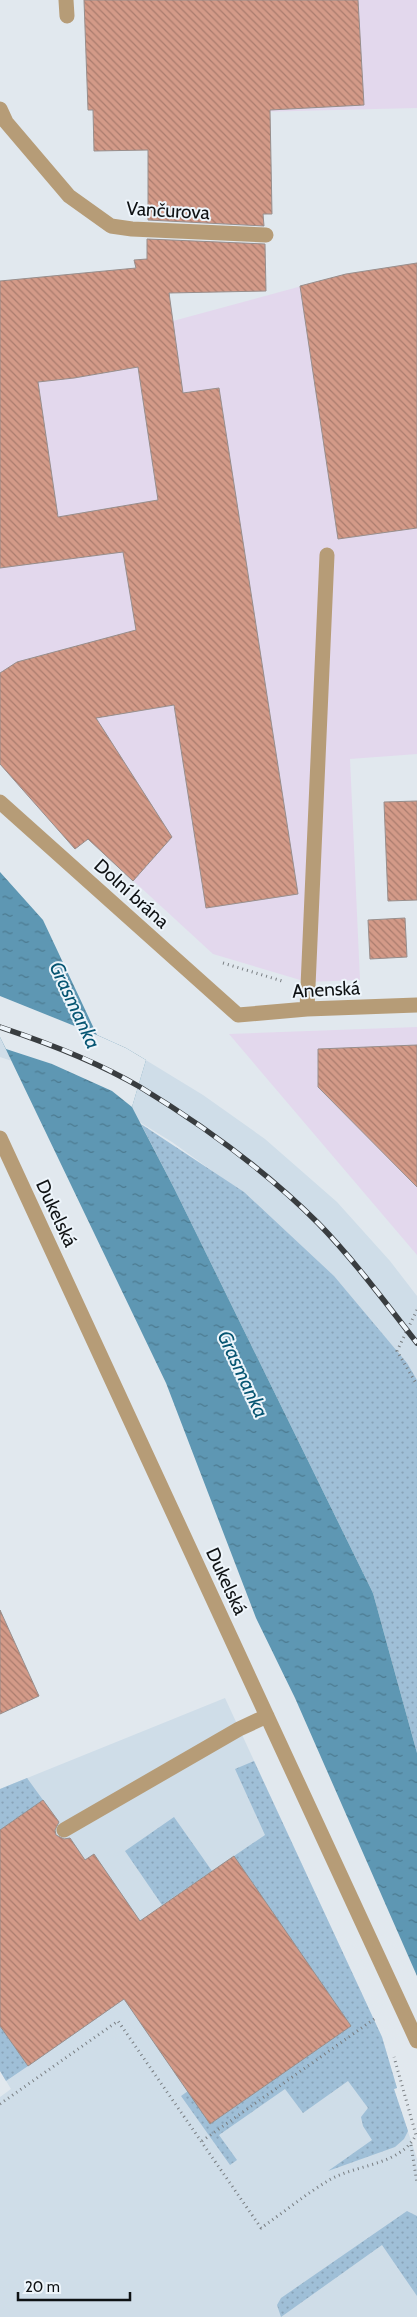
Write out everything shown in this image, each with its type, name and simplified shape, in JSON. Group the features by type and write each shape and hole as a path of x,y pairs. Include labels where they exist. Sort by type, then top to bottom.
{"street":[{"path":"66,0 67,16"},
{"name":"Vančurova","path":"0,109 6,122 69,196 112,226 132,229 266,235"},
{"path":"307,1009 327,555"},
{"name":"Dolní brána","path":"0,802 238,1015"},
{"name":"Anenská","path":"238,1015 307,1009 417,1005"},
{"name":"Dukelská","path":"0,1138 417,2041"},
{"path":"64,1830 239,1729 267,1716"}],"path":[{"path":"220,962 307,988"},
{"path":"417,1310 397,1351 417,1385"},
{"path":"202,2141 379,2016 382,2022"},
{"path":"0,2104 118,2021 261,2228 332,2178 399,2154 411,2144 416,2135 393,2053"},
{"path":"411,2144 417,2184"}],"shaded area":[{"path":"163,0 417,0 417,108 166,114"},
{"path":"417,263 417,754 350,759 360,980 307,982 213,954 88,839 75,849 0,764 0,351 173,321 346,274"},
{"path":"0,997 63,1019 126,1048 203,1095 265,1139 337,1202 390,1261 417,1296 417,1389 229,1183 172,1142 99,1097 42,1071 0,1057"},
{"path":"417,1027 417,1255 229,1034"},
{"path":"141,1124 244,1192 334,1276 407,1363 417,1380 417,1753 373,1593"},
{"path":"225,1698 382,2037 397,2088 394,2089 417,2159 417,2317 0,2317 0,2097 11,2089 0,2071 0,1789"},
{"path":"254,1761 382,2037 397,2088 394,2089 408,2131 404,2139 395,2147 328,2171 372,2140 363,2126 361,2117 368,2108 348,2081 303,2113 285,2089 219,2135 237,2160 230,2165 181,2096 188,2091 210,2124 351,2026 234,1856 265,1835 235,1769"},
{"path":"27,1778 43,1800 0,1830 0,1789"},
{"path":"174,1817 212,1871 162,1905 125,1851"},
{"path":"0,2026 28,2066 6,2081 0,2071"},
{"path":"407,2211 417,2216 417,2296 382,2245 281,2317 277,2305 281,2298"}],"water":[{"name":"Grasmanka","path":"0,872 43,920 97,1035 126,1048 146,1060 132,1107 174,1188 373,1593 417,1753 417,1976 295,1698 256,1618 166,1383 0,1037"}],"pier":[{"path":"0,996 97,1035 126,1048 146,1060 132,1107 112,1091 52,1064 6,1049 0,1037"}],"building":[{"path":"84,0 358,0 364,105 270,110 272,214 263,214 264,226 148,220 148,150 94,151 93,110 88,110"},
{"path":"147,239 265,244 266,291 169,293 183,393 219,388 298,894 206,908 174,705 96,718 172,837 133,881 88,839 75,849 0,764 0,673 17,662 136,630 123,552 0,568 0,281 136,268 134,260 147,259","holes":["138,367 158,500 58,517 38,382"]},
{"path":"417,263 417,528 338,539 300,286 346,274"},
{"path":"417,801 417,900 388,901 384,802"},
{"path":"405,918 407,957 370,959 368,920"},
{"path":"417,1045 417,1187 318,1087 318,1049"},
{"path":"0,1610 39,1696 0,1714"},
{"path":"43,1800 59,1822 55,1830 56,1835 64,1839 70,1838 85,1860 94,1854 140,1921 234,1856 351,2026 210,2124 124,1999 28,2066 0,2026 0,1830"}],"railway":[{"path":"0,1027 72,1053 106,1069 140,1087 233,1150 277,1185 318,1223 357,1266 417,1343"}]}
